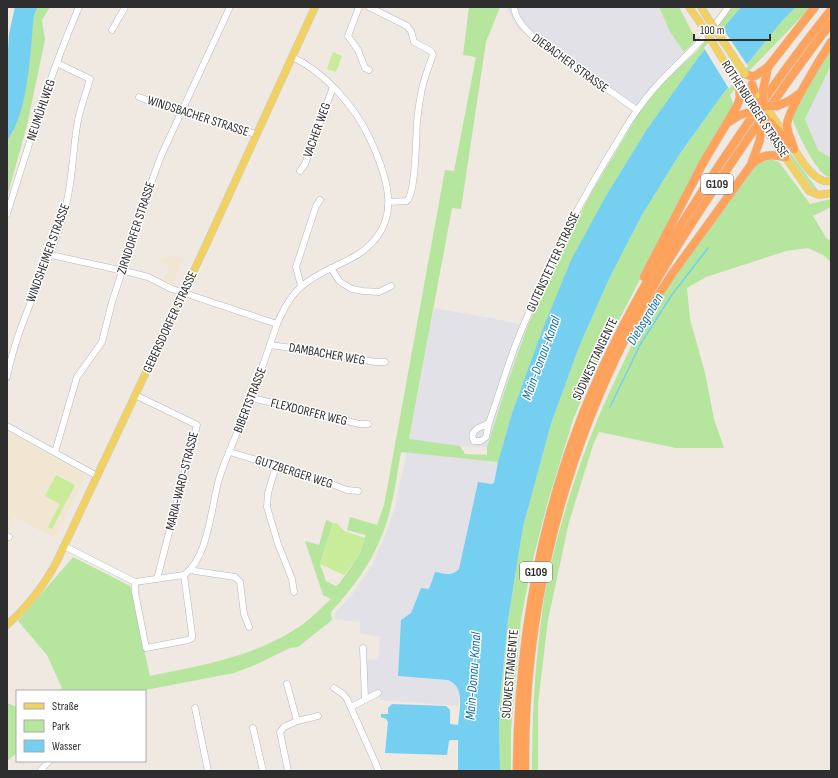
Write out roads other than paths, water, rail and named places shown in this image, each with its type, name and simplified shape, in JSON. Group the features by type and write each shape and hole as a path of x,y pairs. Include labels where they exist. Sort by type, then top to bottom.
{"highway":[{"path":"746,75 758,75 768,67 815,7"},
{"name":"SÜDWESTTANGENTE","path":"517,771 518,717 523,654 531,600 545,533 558,484 583,414 608,355 640,293 676,234 738,138 790,64 831,10"},
{"name":"SÜDWESTTANGENTE","path":"525,771 528,674 538,601 547,558 564,492 600,394 618,354 648,297 696,216 788,81 831,23"},
{"path":"794,149 787,129 787,122 790,113 831,42"},
{"path":"751,165 760,140 760,111 768,67"},
{"path":"752,84 760,111 770,135"},
{"path":"640,293 643,280 658,249 703,163 739,101 738,85"},
{"path":"738,85 748,92 760,111 794,149"},
{"path":"726,125 737,116 760,111 771,106 777,106 790,101 802,91"},
{"path":"618,354 636,331 672,274 751,165 765,155 785,157"}],"main road":[{"name":"GEBERSDORFER STRASSE","path":"7,625 28,605 43,586 64,546 184,293 315,7"},
{"name":"ROTHENBURGER STRASSE","path":"689,7 738,85"},
{"name":"ROTHENBURGER STRASSE","path":"700,7 752,84"},
{"name":"ROTHENBURGER STRASSE","path":"770,135 809,191 819,195 831,193"},
{"name":"ROTHENBURGER STRASSE","path":"794,149 817,178 824,182 831,181"}],"street":[{"name":"NEUMÜHLWEG","path":"7,214 33,129 79,7"},
{"path":"112,30 125,7"},
{"name":"ZIRNDORFER STRASSE","path":"55,452 77,377 102,342 112,302 161,156 230,7"},
{"path":"359,7 348,36 358,50 365,68 369,70"},
{"path":"292,57 311,68 345,100 357,115 369,136 380,161 389,202 407,201 410,198 414,179 421,93 426,72 433,55 430,51 414,42 411,30 407,26 369,7"},
{"name":"DIEBACHER STRASSE","path":"514,7 518,19 524,28 536,39 637,110"},
{"name":"GUTENSTETTER STRASSE","path":"489,423 522,329 564,235 591,186 637,110 667,74 700,43 728,7"},
{"name":"WINDSHEIMER STRASSE","path":"7,377 16,345 30,306 51,255 67,201 71,182 78,120 90,79 57,63"},
{"name":"VACHER WEG","path":"300,171 306,164 332,87"},
{"name":"WINDSBACHER STRASSE","path":"139,97 246,130 256,135"},
{"path":"301,286 296,267 316,206 320,200"},
{"name":"BIBERTSTRASSE","path":"184,575 191,569 203,545 219,480 251,398 277,324 286,305 301,286 314,277 356,255 372,243 384,226 389,202"},
{"path":"51,255 123,270 148,277 172,289 277,324"},
{"path":"331,268 340,282 352,289 363,292 379,292 391,286"},
{"name":"DAMBACHER WEG","path":"270,345 330,353 374,362 385,362"},
{"name":"MARIA-WARD-STRASSE","path":"135,395 197,425 157,580"},
{"name":"FLEXDORFER WEG","path":"251,398 300,408 359,424 368,424"},
{"path":"7,426 97,476"},
{"name":"GUTZBERGER WEG","path":"230,452 347,490 358,491"},
{"path":"276,466 268,494 267,507 278,544 292,579 294,592"},
{"path":"64,546 135,582 184,575 192,638 146,648 135,592 135,582"},
{"path":"191,569 195,571 232,576 238,579 240,582 244,614 249,627"},
{"path":"363,648 365,699"},
{"path":"287,684 297,721"},
{"path":"334,688 343,694 351,707 379,771"},
{"path":"351,707 378,693"},
{"path":"195,708 208,771"},
{"path":"288,771 280,732 284,727 297,721 318,716"},
{"path":"253,728 263,771"},
{"path":"40,771 48,762"}],"water":[{"path":"15,7 38,7 34,15 30,63 24,98 20,114 7,141 7,68 9,34"},
{"name":"Main-Donau-Kanal","path":"741,7 796,7 782,21 722,95 679,155 642,215 609,279 579,347 551,424 523,527 508,620 499,709 500,771 458,771 458,740 449,741 447,755 385,753 388,722 386,719 381,717 381,714 388,714 388,708 392,704 446,706 450,710 450,724 458,725 460,700 459,693 454,683 448,680 398,676 401,620 411,613 421,588 429,589 435,572 451,574 459,569 478,482 494,483 498,462 512,413 540,336 571,260 607,194 647,129 700,55"}],"waterway":[{"name":"Diebsgraben","path":"610,407 640,345 671,296 708,248"}]}
